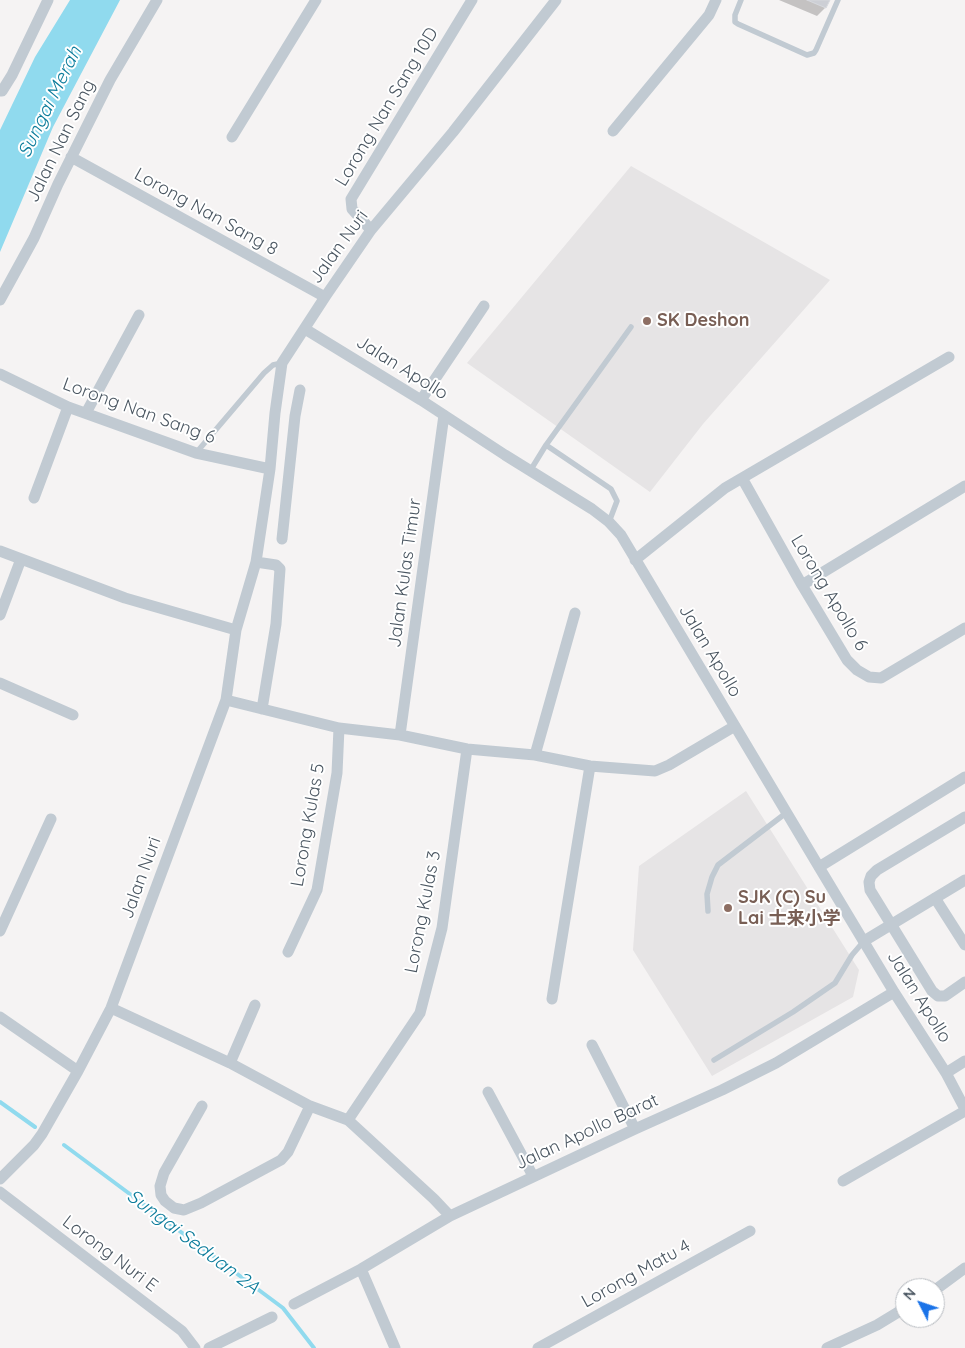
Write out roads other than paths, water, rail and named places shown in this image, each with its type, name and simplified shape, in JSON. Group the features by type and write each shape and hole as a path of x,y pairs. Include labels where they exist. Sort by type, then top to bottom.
{"street":[{"path":"0,91 2,91 12,75 48,0"},
{"name":"Jalan Nan Sang","path":"0,300 34,238 71,157 110,80 157,0"},
{"path":"232,137 316,0"},
{"name":"Lorong Nan Sang 10D","path":"371,230 352,209 351,199 472,0"},
{"name":"Jalan Nuri","path":"0,1179 42,1134 111,1008 226,700 236,630 256,562 270,469 282,363 325,296 371,230 453,132 556,0"},
{"path":"613,130 709,15 716,0"},
{"name":"Lorong Nan Sang 8","path":"71,157 325,296"},
{"path":"421,400 484,306"},
{"path":"86,413 139,315"},
{"name":"Jalan Apollo","path":"305,328 421,400 609,522 621,535 894,992 946,1073 965,1110"},
{"path":"635,560 726,488 949,357"},
{"name":"Lorong Nan Sang 6","path":"0,374 68,407 196,453 270,469"},
{"path":"282,539 295,416 300,390"},
{"path":"34,498 68,407"},
{"path":"275,413 295,416"},
{"name":"Jalan Kulas Timur","path":"400,735 444,415"},
{"name":"Lorong Apollo 6","path":"742,478 802,585 847,660 857,670 869,677 881,678 965,628"},
{"path":"802,585 965,486"},
{"path":"264,512 285,516"},
{"path":"0,551 125,598 236,630"},
{"path":"0,615 21,559"},
{"path":"256,562 276,565 280,570 276,624 262,709"},
{"path":"535,755 575,613"},
{"path":"0,683 73,715"},
{"path":"226,700 339,728 400,735 468,749 535,755 590,766 655,771 669,765 735,726"},
{"name":"Lorong Kulas 5","path":"288,952 317,890 337,773 339,728"},
{"name":"Lorong Kulas 3","path":"348,1120 420,1013 442,928 468,749"},
{"path":"552,999 590,766"},
{"path":"819,867 965,777"},
{"path":"965,817 877,870 871,876 869,882 870,890 890,925 932,990 938,996 945,996 965,982"},
{"path":"0,931 51,819"},
{"path":"864,941 962,882 965,894"},
{"path":"936,898 965,945"},
{"name":"Jalan Apollo Barat","path":"294,1304 361,1269 450,1216 776,1063 894,992"},
{"path":"230,1063 255,1005"},
{"path":"111,1008 230,1063 310,1106 348,1120 450,1216"},
{"path":"0,1017 78,1071"},
{"path":"592,1045 635,1128"},
{"path":"946,1073 965,1061"},
{"path":"488,1092 533,1176"},
{"path":"202,1106 164,1172 160,1186 161,1195 174,1208 184,1210 201,1203 281,1160 288,1152 310,1106"},
{"path":"844,1181 965,1110"},
{"name":"Lorong Nuri E","path":"0,1192 182,1331 195,1348"},
{"name":"Lorong Matu 4","path":"538,1348 750,1231"},
{"path":"945,1283 965,1268"},
{"path":"361,1269 395,1348"},
{"path":"827,1348 877,1325 895,1314"},
{"path":"209,1348 272,1317"}],"lane":[{"path":"741,0 736,15 736,22 738,24 807,55 814,53 816,50 838,0"},
{"path":"530,471 546,445 631,327"},
{"path":"196,453 264,373 272,365 282,363"},
{"path":"546,445 611,488 616,501 609,522"},
{"path":"708,911 707,894 718,865 786,812"},
{"path":"714,1060 793,1012 835,983 852,955 864,941"}],"water":[{"name":"Sungai Merah","path":"70,0 120,0 53,127 0,252 0,130 35,57"}],"waterway":[{"path":"0,1102 35,1127"},
{"name":"Sungai Seduan 2A","path":"64,1145 283,1308 314,1348"}],"place":[{"name":"SK Deshon","path":"647,321"},
{"name":"SJK (C) Su Lai 士来小学","path":"728,908"}]}
